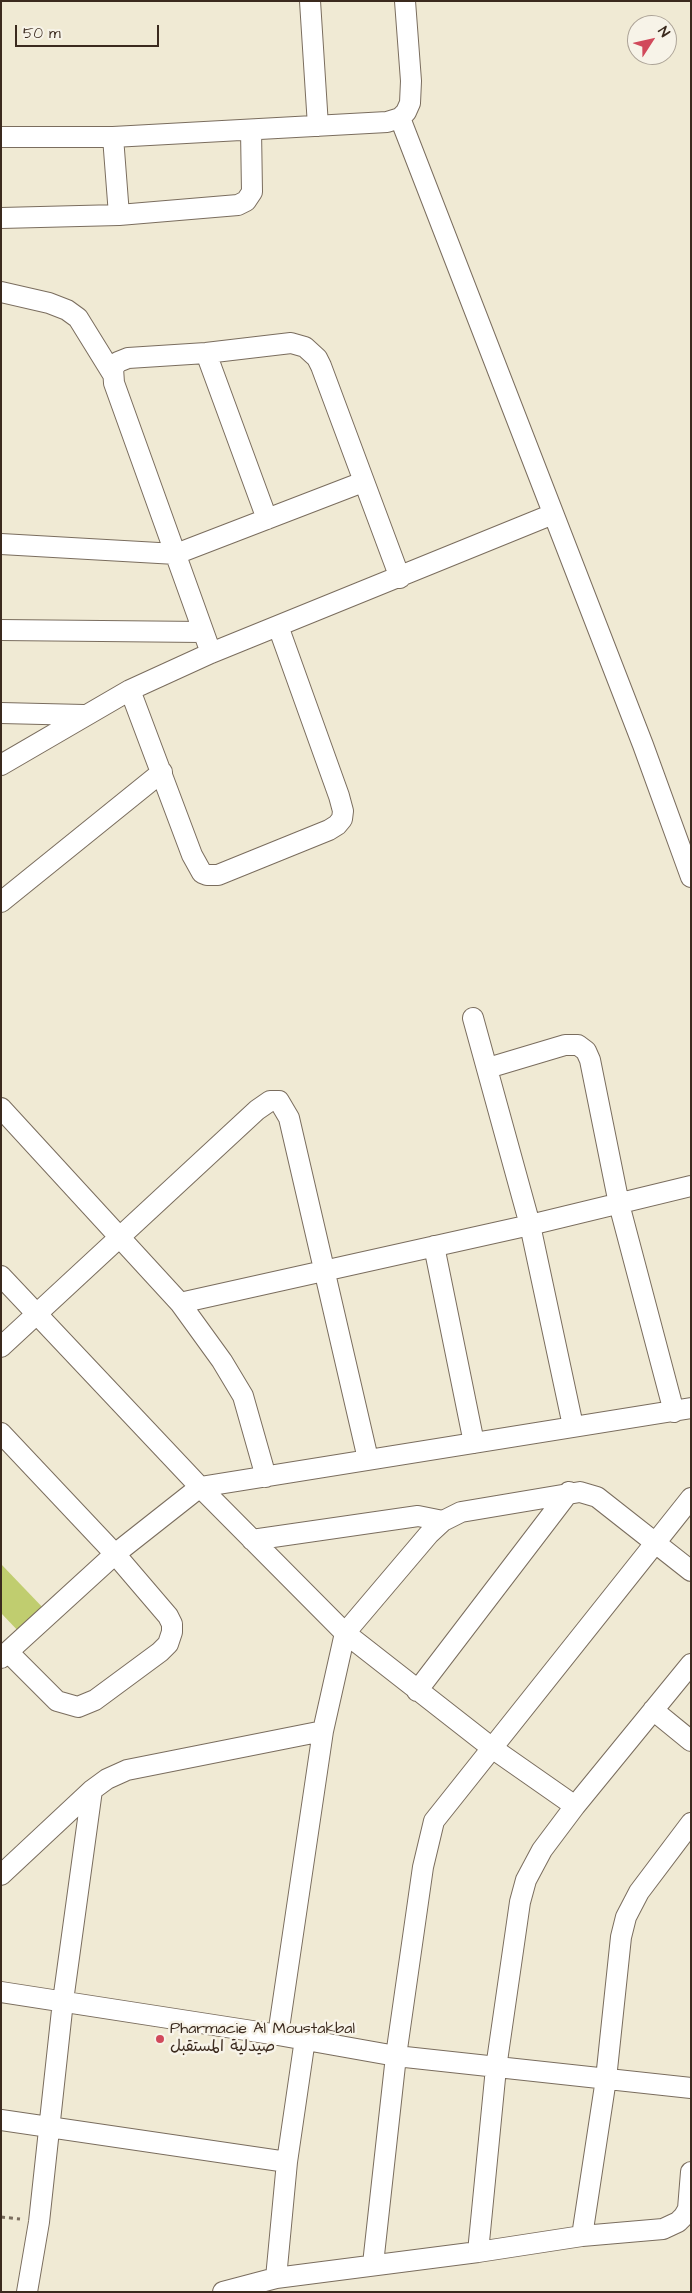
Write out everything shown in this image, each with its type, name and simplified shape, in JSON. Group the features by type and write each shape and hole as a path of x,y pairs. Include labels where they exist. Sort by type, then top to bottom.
{"street":[{"path":"310,1 318,126"},
{"path":"1,138 113,137 387,122 400,118 406,112 410,103 411,81 405,1"},
{"path":"400,118 643,745 691,877"},
{"path":"1,218 119,215 221,208 238,205 246,201 252,192 251,130"},
{"path":"113,137 119,215"},
{"path":"1,292 67,310 78,318 112,373 202,632 211,652"},
{"path":"112,373 115,364 128,358 206,353 292,343 305,347 312,352 321,366 400,578"},
{"path":"206,353 267,518"},
{"path":"1,544 176,554 363,482"},
{"path":"1,765 130,690 211,652 400,578 553,514"},
{"path":"130,690 192,855 197,867 206,875 218,875 337,825 342,819 343,811 339,796 278,626"},
{"path":"1,630 202,632"},
{"path":"1,713 85,715"},
{"path":"1,902 162,772"},
{"path":"473,1018 530,1225 573,1426"},
{"path":"1,1433 115,1554 168,1616 172,1624 172,1632 168,1644 160,1652 95,1700 78,1707 57,1701 5,1655 115,1554 200,1487 682,1410 619,1204 590,1060 582,1047 565,1044 488,1068"},
{"path":"1,1347 258,1110 275,1100 282,1104 289,1118 368,1459"},
{"path":"1,1108 180,1302 222,1361 243,1396 256,1436 266,1477"},
{"path":"180,1302 325,1272 691,1186"},
{"path":"434,1246 474,1442"},
{"path":"1,1276 200,1487 345,1633 492,1748 575,1806"},
{"path":"417,1691 568,1492"},
{"path":"278,2035 323,1731 345,1633 429,1534 443,1521 460,1512 568,1492 580,1492 597,1497 691,1572"},
{"path":"373,2264 396,2056 430,1832 441,1811 691,1498"},
{"path":"252,1540 418,1516 443,1521"},
{"path":"478,2252 496,2068 520,1902 526,1880 532,1866 575,1806 691,1664"},
{"path":"653,1710 691,1741"},
{"path":"1,1875 92,1790 107,1779 127,1770 146,1764 323,1731"},
{"path":"27,2292 39,2222 63,2002 92,1790"},
{"path":"582,2236 606,2079 621,1937 626,1918 639,1892 691,1823"},
{"path":"1,1992 304,2039 396,2056 691,2088"},
{"path":"276,2278 287,2162 304,2039"},
{"path":"1,2120 49,2125 287,2162"},
{"path":"223,2292 276,2278 373,2264 478,2252 582,2236 663,2229 678,2222 688,2209 691,2172"}],"green space":[{"path":"1,1564 47,1612 22,1635 1,1613"}],"place":[{"name":"Pharmacie Al Moustakbal صيدلية المستقبل","path":"160,2039"}]}
